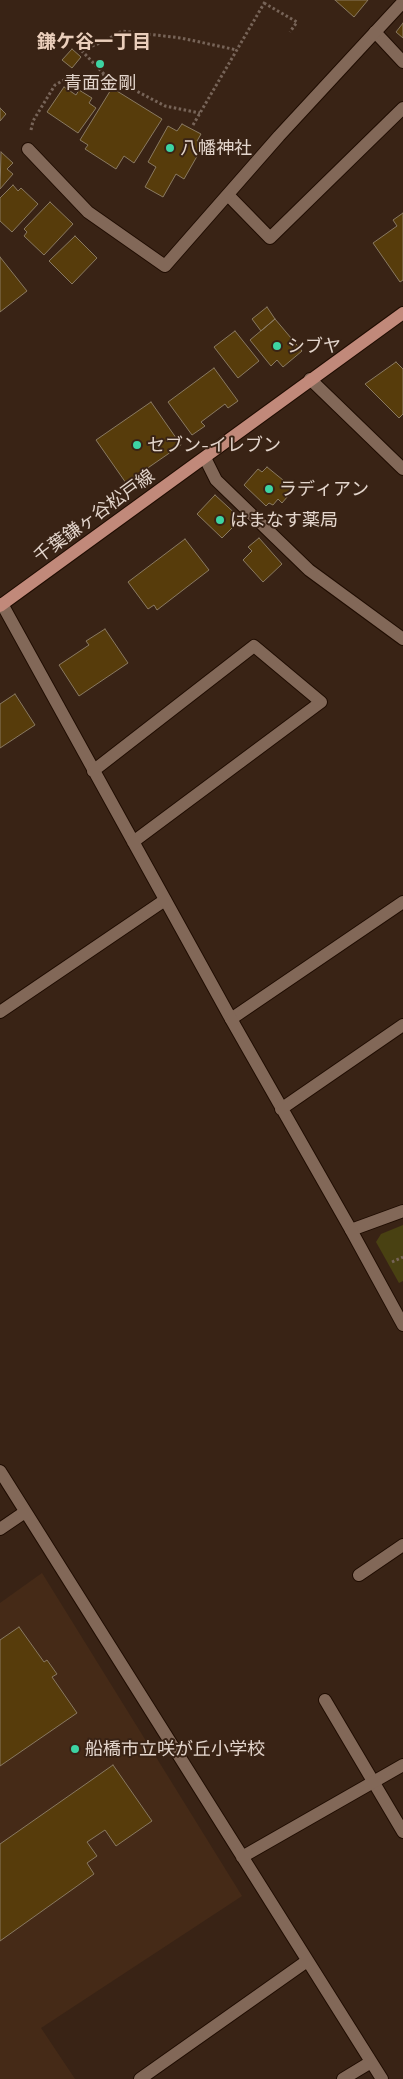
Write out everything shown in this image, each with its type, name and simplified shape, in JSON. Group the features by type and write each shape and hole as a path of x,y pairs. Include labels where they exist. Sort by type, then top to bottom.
{"main road":[{"name":"千葉鎌ヶ谷松戸線","path":"1,605 403,312"}],"street":[{"path":"28,149 88,212 165,266 279,136 403,2"},
{"path":"375,32 403,62"},
{"path":"228,195 270,238 403,108"},
{"path":"310,379 403,470"},
{"path":"205,458 216,480 309,570 403,639"},
{"path":"1,605 403,1325"},
{"path":"93,771 254,646 321,702 133,842"},
{"path":"0,1012 165,900"},
{"path":"231,1019 403,902"},
{"path":"281,1109 403,1025"},
{"path":"351,1230 403,1211"},
{"path":"0,1471 382,2079"},
{"path":"0,1529 25,1512"},
{"path":"359,1575 403,1545"},
{"path":"325,1700 403,1832"},
{"path":"242,1857 403,1765"},
{"path":"140,2079 307,1961"},
{"path":"343,2079 371,2062"}],"path":[{"path":"193,125 265,2 296,22 290,32"},
{"path":"200,112 165,106 104,74 81,50 103,42 122,31 181,38 237,50"},
{"path":"28,149 33,121 55,85 64,80 104,74"}],"shaded area":[{"path":"403,1225 403,1281 399,1283 376,1242 381,1234"},
{"name":"船橋市立咲が丘小学校","path":"42,1573 242,1896 41,2028 75,2079 0,2079 0,1603"}],"building":[{"path":"335,0 368,0 354,17"},
{"path":"403,23 403,38 396,32"},
{"path":"72,49 81,57 72,68 62,60"},
{"path":"64,87 76,95 79,90 92,98 89,103 96,108 78,133 47,112"},
{"path":"112,88 162,119 134,163 124,156 116,169 85,149 88,145 80,140"},
{"path":"0,108 6,114 0,121"},
{"path":"182,124 201,134 197,141 204,144 184,179 176,174 163,197 145,187 156,167 148,162 168,126 177,131"},
{"path":"1,152 13,163 7,169 13,174 0,189"},
{"path":"13,185 18,191 21,188 38,204 12,232 0,221 0,198"},
{"path":"50,202 73,224 44,255 24,236 27,232 24,229"},
{"path":"403,213 403,280 400,282 373,243 397,226 393,220"},
{"path":"75,236 97,258 72,284 49,261"},
{"path":"0,257 27,291 0,312"},
{"path":"267,307 275,319 261,331 252,319"},
{"path":"275,319 302,351 283,367 277,360 271,366 250,340"},
{"path":"235,331 259,361 238,378 214,347"},
{"path":"396,362 403,369 403,414 399,418 365,384"},
{"path":"214,368 238,401 228,408 225,404 201,422 205,426 192,435 168,402"},
{"path":"151,402 181,445 126,483 96,440"},
{"path":"267,467 294,489 282,503 278,499 273,505 269,503 266,506 244,485 258,469 262,472"},
{"path":"215,495 241,519 222,538 197,514"},
{"path":"259,538 282,564 263,582 243,560 252,551 248,547"},
{"path":"185,539 209,570 157,610 154,605 148,609 128,582"},
{"path":"105,629 128,663 79,696 59,665 89,645 86,641"},
{"path":"15,694 35,725 0,748 0,704"},
{"path":"19,1627 44,1662 47,1660 57,1674 52,1677 77,1713 0,1766 0,1640"},
{"path":"113,1765 152,1821 116,1846 105,1830 87,1842 97,1856 87,1863 94,1874 0,1941 0,1844"}],"place":[{"name":"青面金剛","path":"100,64"},
{"name":"八幡神社","path":"170,148"},
{"name":"シブヤ","path":"277,346"},
{"name":"セブン-イレブン","path":"137,445"},
{"name":"ラディアン","path":"269,489"},
{"name":"はまなす薬局","path":"220,520"},
{"name":"船橋市立咲が丘小学校","path":"75,1749"}],"district":[{"name":"鎌ケ谷一丁目","path":"94,42"}]}
